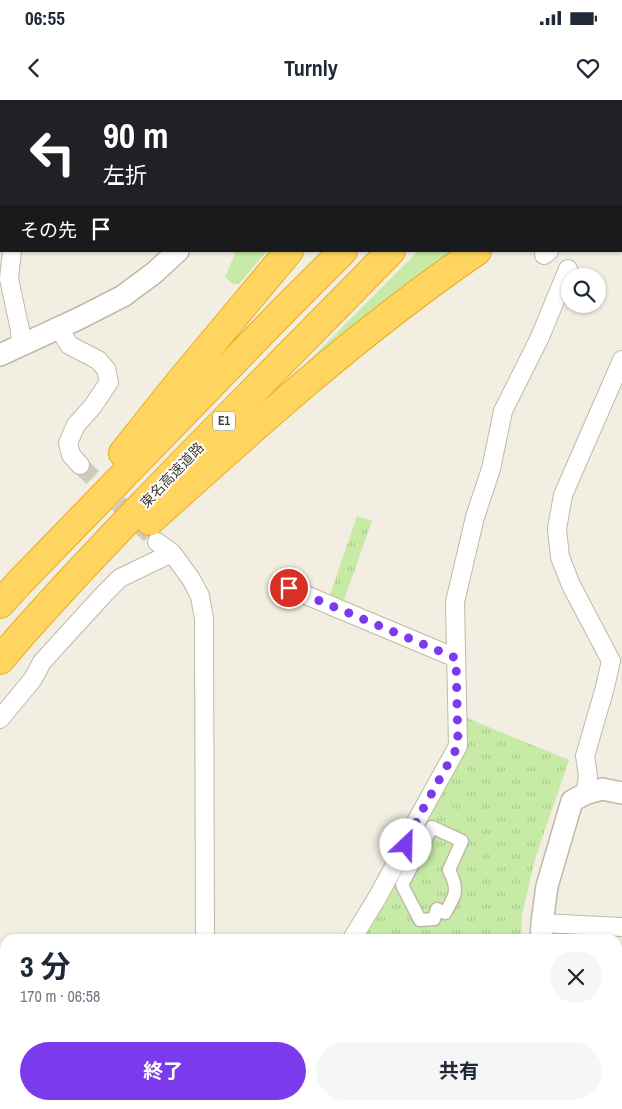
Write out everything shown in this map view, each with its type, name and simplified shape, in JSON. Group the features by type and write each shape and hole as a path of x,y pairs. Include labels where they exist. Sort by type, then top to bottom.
{"highway":[{"path":"18,583 178,384 288,252"},
{"name":"E1","path":"0,604 18,583 342,252"},
{"name":"東名高速道路","path":"3,657 60,592 182,463 390,252"},
{"path":"60,592 138,531 332,360 389,314 476,252"}],"street":[{"path":"12,252 9,280 20,330 21,346"},
{"path":"0,355 123,296 154,273 177,252"},
{"path":"355,934 394,867 418,818 458,746 456,602 475,517 491,469 503,412 540,337 561,286"},
{"path":"59,328 69,345 98,360 106,369 109,382 93,406 76,425 68,443 71,456 80,465"},
{"path":"585,794 588,776 585,756 604,691 616,661 571,585 560,557 557,529 563,495 617,388 622,360"},
{"path":"158,542 172,553 191,579 200,596 204,620 205,934"},
{"path":"0,719 33,679 42,662 120,578 172,553"},
{"path":"289,588 456,658"},
{"path":"622,793 602,789 585,794 572,801 547,886 541,931 622,927"},
{"path":"432,827 462,841 449,870 454,881 455,896 445,914 437,909 434,920 420,920 402,885 432,827"}],"green space":[{"path":"233,252 266,252 239,284 233,284 225,277 235,254"},
{"path":"417,252 463,252 289,381"},
{"path":"357,516 372,521 344,600 330,595"},
{"path":"467,718 569,760 535,859 522,915 521,934 363,934 416,844 467,745"}],"tunnel":[{"path":"80,465 157,542"}],"route":[{"path":"289,588 456,658 458,746 418,818 406,845"}]}
